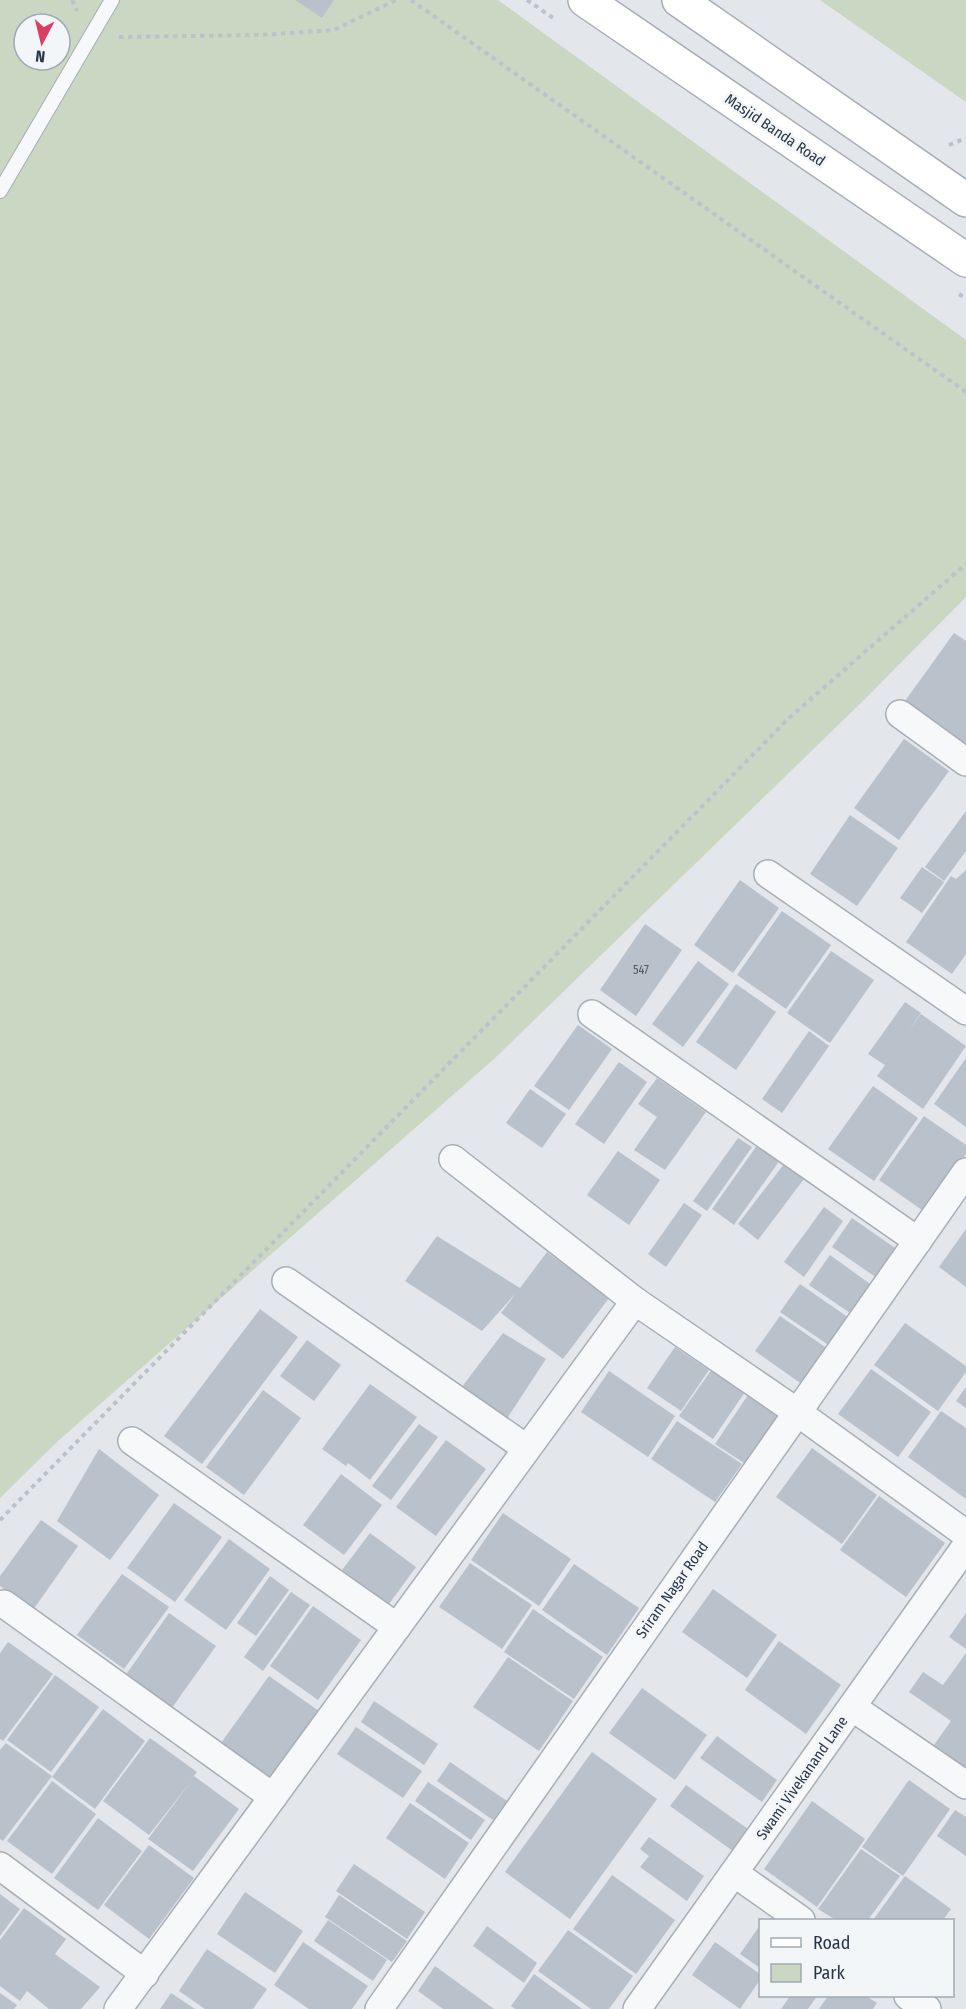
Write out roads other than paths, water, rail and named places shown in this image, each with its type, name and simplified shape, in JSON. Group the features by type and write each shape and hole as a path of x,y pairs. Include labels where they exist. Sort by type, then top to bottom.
{"main road":[{"name":"Masjid Banda Road","path":"585,0 966,260"},
{"path":"679,0 966,200"}],"street":[{"path":"900,714 966,762"},
{"path":"768,874 966,1011"},
{"path":"592,1014 918,1241"},
{"path":"453,1159 635,1301 797,1412 966,1534"},
{"name":"Sriram Nagar Road","path":"379,2009 966,1173"},
{"path":"286,1281 526,1448"},
{"path":"118,2009 635,1301"},
{"path":"132,1441 397,1627"},
{"name":"Swami Vivekanand Lane","path":"637,2009 966,1546"},
{"path":"4,1604 273,1797"},
{"path":"852,1707 966,1785"},
{"path":"0,1866 145,1974"},
{"path":"734,1873 800,1919"},
{"path":"911,1997 927,2009"}],"lane":[{"path":"0,191 112,0"}]}
